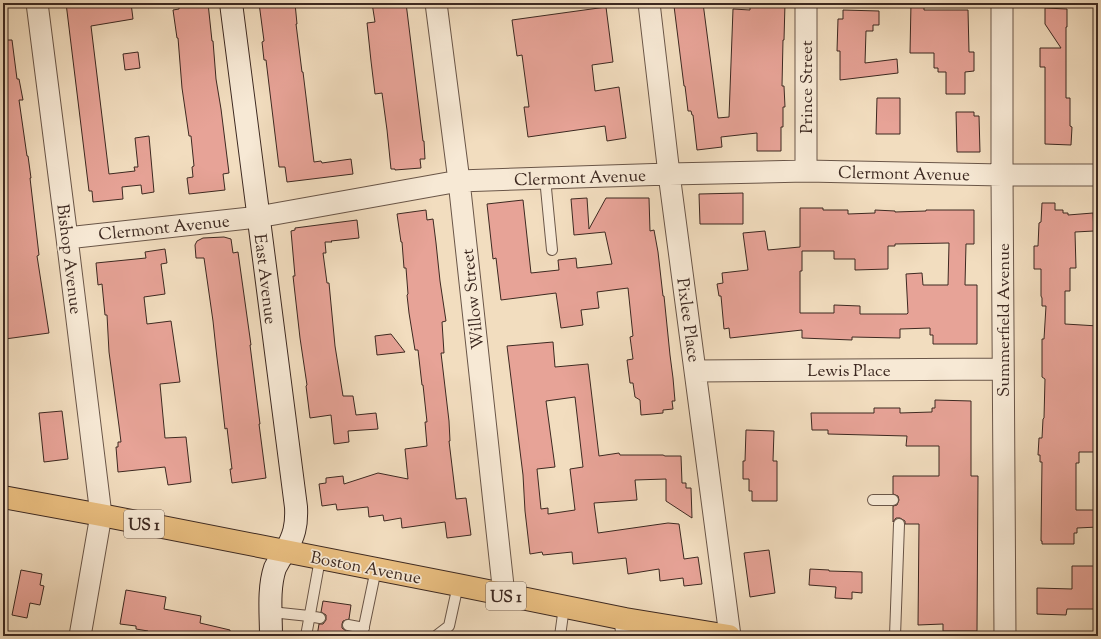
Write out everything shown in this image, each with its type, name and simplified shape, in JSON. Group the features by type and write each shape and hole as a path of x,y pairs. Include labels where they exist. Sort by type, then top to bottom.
{"main road":[{"name":"Boston Avenue","path":"3,497 564,607 626,628 730,636"}],"street":[{"name":"Bishop Avenue","path":"36,3 101,515 80,636"},
{"name":"East Avenue","path":"231,3 296,507 295,530 291,541 276,567 273,578 271,589 271,636"},
{"name":"Willow Street","path":"436,3 459,181 504,595"},
{"name":"Pixlee Place","path":"649,3 730,636"},
{"name":"Prince Street","path":"806,3 806,171"},
{"name":"Summerfield Avenue","path":"1002,3 1005,636"},
{"name":"Clermont Avenue","path":"67,238 258,217 459,181 806,171 1002,175 1098,175"},
{"name":"Lewis Place","path":"696,371 1003,369"}],"lane":[{"path":"545,178 552,250"},
{"path":"873,500 893,500"},
{"path":"894,636 899,524"},
{"path":"306,636 320,559"},
{"path":"348,625 363,632 376,569"},
{"path":"436,636 449,626 458,585"},
{"path":"560,636 564,607"},
{"path":"271,612 320,618"}],"building":[{"path":"66,3 99,3 100,7 131,3 133,19 91,26 109,174 135,171 134,167 138,167 135,138 149,136 154,192 142,194 141,185 122,187 123,199 93,202 92,191 89,191"},
{"path":"208,3 216,79 229,173 223,174 225,190 189,194 187,178 193,177 192,167 194,166 191,136 189,136 182,88 178,38 173,10 179,9 179,6"},
{"path":"259,3 295,3 296,24 314,162 321,161 322,163 351,159 353,174 287,182 285,167 279,167 266,60 264,60 262,42 264,41"},
{"path":"372,3 406,3 424,141 425,159 420,159 421,168 391,169 382,93 375,94 371,61 367,23 375,22"},
{"path":"703,3 718,118 729,117 733,9 750,10 750,3 785,3 782,86 784,86 785,107 783,107 783,127 781,127 781,151 757,151 757,133 721,137 722,147 697,150 693,115 691,111 688,111 684,86 674,6"},
{"path":"911,3 924,3 924,10 968,10 969,52 974,52 974,71 965,72 965,94 946,94 946,72 938,72 938,68 934,68 934,53 910,53"},
{"path":"606,7 613,62 592,65 595,91 619,87 626,138 607,141 605,126 528,137 524,107 529,107 522,55 517,56 512,20"},
{"path":"1045,8 1067,9 1066,98 1070,98 1070,126 1072,127 1071,145 1045,144 1045,67 1040,67 1040,48 1061,48 1045,24"},
{"path":"843,10 879,11 879,25 873,25 873,31 866,31 865,63 897,59 898,73 840,80 840,51 837,51 838,19 843,19"},
{"path":"3,40 12,40 17,79 19,79 23,100 19,100 31,178 39,255 37,256 49,333 5,339 5,332 3,332"},
{"path":"138,52 140,68 125,70 123,54"},
{"path":"877,98 900,98 900,134 876,134"},
{"path":"956,112 974,112 974,116 979,116 980,152 957,152"},
{"path":"743,193 743,224 700,224 699,194"},
{"path":"587,198 589,229 606,198 649,198 650,231 654,230 658,252 675,401 672,401 673,409 663,410 663,413 641,415 640,400 635,397 633,383 630,383 627,360 633,359 630,337 633,336 628,288 597,292 599,308 581,310 583,325 561,328 556,293 501,300 496,258 493,259 487,204 523,200 531,273 559,270 558,260 576,258 577,268 612,264 605,232 574,235 571,199"},
{"path":"1042,203 1055,203 1055,210 1063,210 1063,213 1068,213 1068,215 1093,213 1094,231 1075,232 1076,268 1070,268 1070,291 1065,291 1065,324 1098,326 1098,452 1079,452 1079,463 1076,463 1076,510 1098,510 1098,527 1077,528 1077,533 1074,533 1074,544 1042,544 1041,541 1042,462 1040,462 1040,455 1038,455 1039,438 1042,438 1044,418 1045,379 1042,377 1042,339 1044,339 1046,306 1042,306 1041,269 1034,269 1034,246 1038,246"},
{"path":"800,208 848,210 848,214 875,213 875,210 895,212 926,210 974,210 974,244 966,244 965,285 977,285 977,344 933,344 933,335 930,335 930,328 900,329 900,338 852,337 852,340 802,338 802,330 730,338 729,328 724,329 721,296 719,296 717,284 723,283 722,273 748,270 743,233 765,231 768,250 800,247","holes":["949,243 948,285 923,285 922,273 906,274 907,314 860,314 860,306 834,305 834,313 800,313 800,271 802,271 802,251 834,251 834,259 855,259 855,270 888,269 888,246 895,246 895,244"]},
{"path":"426,210 427,220 433,219 446,321 442,322 444,353 441,353 456,499 466,498 471,535 447,538 445,522 402,528 401,518 384,521 383,515 369,517 368,507 337,510 336,504 322,506 319,484 326,483 326,478 343,476 344,484 378,473 408,479 405,449 427,446 425,422 427,422 423,385 418,350 415,350 409,313 406,268 404,268 402,242 397,214"},
{"path":"357,220 359,238 325,242 326,253 323,253 327,283 329,283 335,346 343,396 353,396 356,415 376,413 378,429 348,431 349,442 334,444 331,415 310,418 293,276 295,276 291,231 295,230 295,228"},
{"path":"224,237 231,239 233,253 238,252 251,345 266,478 232,483 230,469 232,469 227,428 225,429 213,321 204,258 196,258 195,245 197,241 203,238"},
{"path":"165,249 167,263 161,264 165,294 144,297 147,324 171,321 180,382 160,384 165,438 186,437 191,482 168,485 165,467 118,472 116,447 118,447 118,442 121,442 109,352 107,315 105,315 102,284 98,285 96,263 146,258 145,252"},
{"path":"391,334 405,352 377,355 375,336"},
{"path":"553,342 555,367 588,364 599,456 619,453 620,455 681,456 682,483 686,483 686,488 691,488 692,518 666,501 666,479 635,480 637,500 594,503 598,533 668,523 679,524 684,559 698,557 702,584 684,586 683,578 660,581 659,569 628,574 626,558 573,564 572,552 543,555 542,552 530,554 523,475 507,346","holes":["575,397 583,467 570,469 575,510 548,514 548,508 541,509 537,469 555,467 546,401"]},
{"path":"935,400 971,401 971,476 978,476 977,631 943,631 943,624 918,625 919,524 905,524 905,521 900,518 896,518 893,522 893,506 897,505 899,500 898,496 893,494 893,476 939,476 939,446 906,446 907,436 828,434 828,430 812,430 811,413 874,413 874,408 900,408 900,413 932,412 932,408 935,408"},
{"path":"62,411 68,459 44,462 39,413"},
{"path":"746,430 774,431 773,461 777,461 777,501 752,501 752,491 749,491 749,479 743,479"},
{"path":"769,550 775,593 750,597 744,553"},
{"path":"1072,566 1098,566 1098,609 1067,609 1066,615 1037,614 1037,588 1072,589"},
{"path":"810,569 862,572 862,593 852,592 852,599 835,598 836,587 809,585"},
{"path":"21,570 42,574 40,585 44,586 40,605 30,603 27,618 12,615"},
{"path":"126,590 166,597 164,609 201,616 200,623 230,630 230,636 147,636 148,631 136,629 136,626 120,624"},
{"path":"323,601 351,605 349,619 343,621 342,624 342,628 346,631 346,636 317,636 319,624 323,624 326,620 326,615 321,612"}]}
